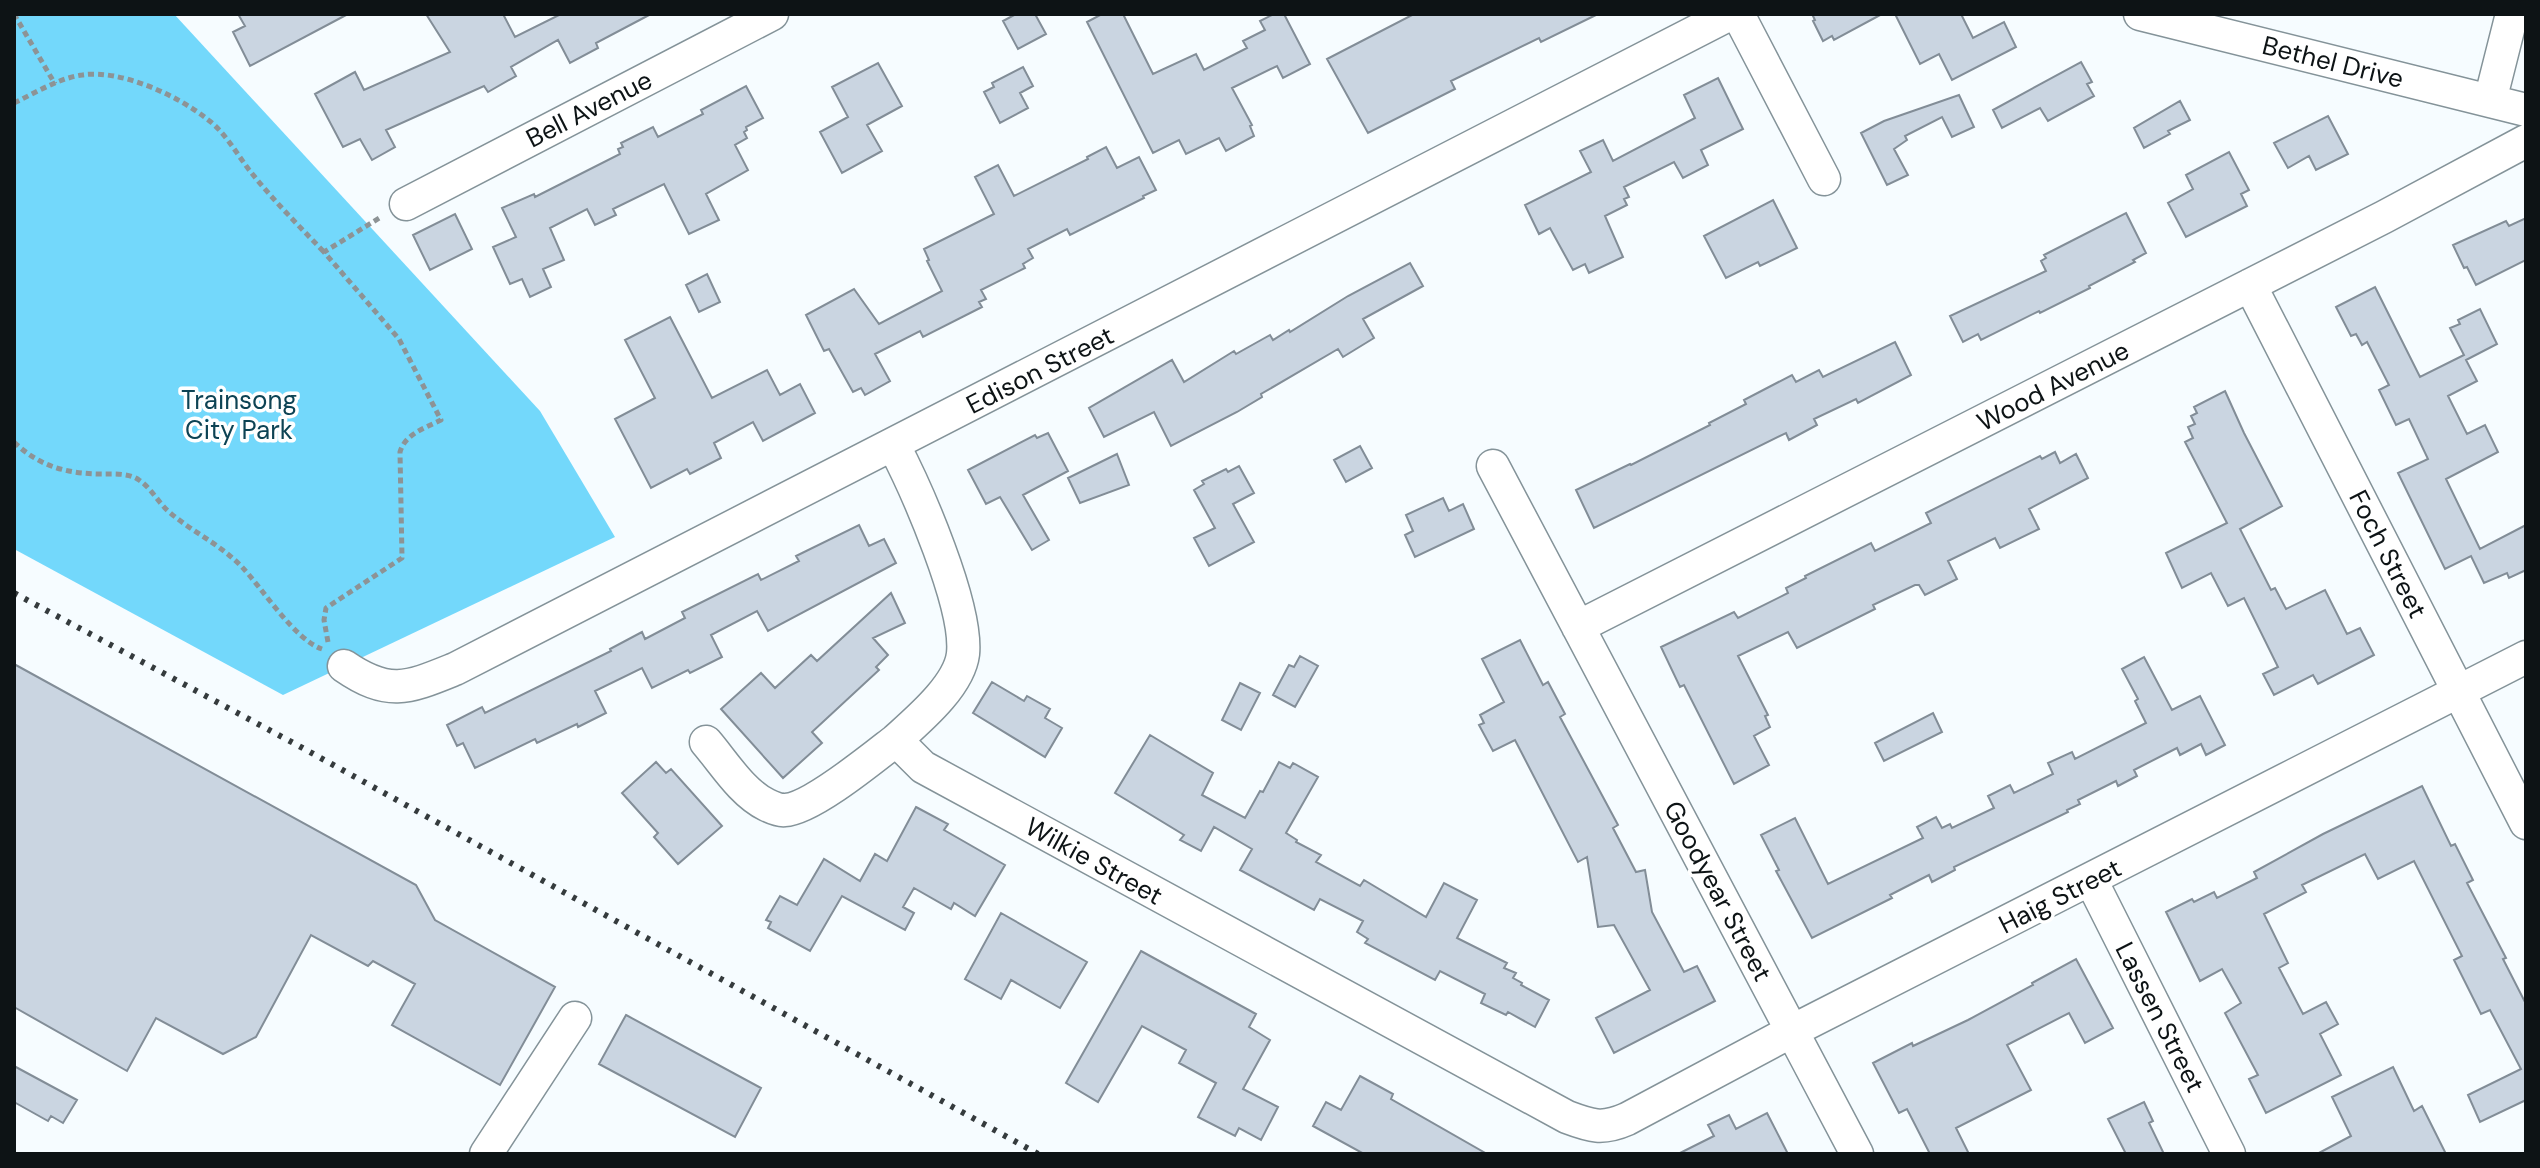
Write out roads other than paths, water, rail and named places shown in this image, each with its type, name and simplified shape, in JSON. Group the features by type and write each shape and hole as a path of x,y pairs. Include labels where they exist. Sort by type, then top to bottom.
{"street":[{"name":"Bell Avenue","path":"406,204 772,14"},
{"name":"Edison Street","path":"344,666 380,686 400,687 422,683 455,669 1730,14"},
{"path":"1738,14 1824,179"},
{"name":"Bethel Drive","path":"2140,14 2526,110"},
{"path":"2490,101 2512,14"},
{"name":"Wood Avenue","path":"1578,627 2526,141"},
{"name":"Foch Street","path":"2250,285 2526,823"},
{"path":"706,742 748,791 766,805 784,811 807,802 846,778 896,740 941,695 958,669 963,655 957,609 947,574 910,477 894,446"},
{"name":"Goodyear Street","path":"1493,466 1857,1154"},
{"name":"Haig Street","path":"1593,1127 1614,1125 1627,1119 1792,1031 2526,657"},
{"name":"Wilkie Street","path":"896,740 923,767 1567,1117 1593,1127"},
{"name":"Lassen Street","path":"2091,880 2229,1154"},
{"path":"486,1154 575,1018"}],"railway":[{"path":"14,593 299,746 1038,1154"}],"park label":[{"name":"Trainsong City Park","path":"239,415"}]}
